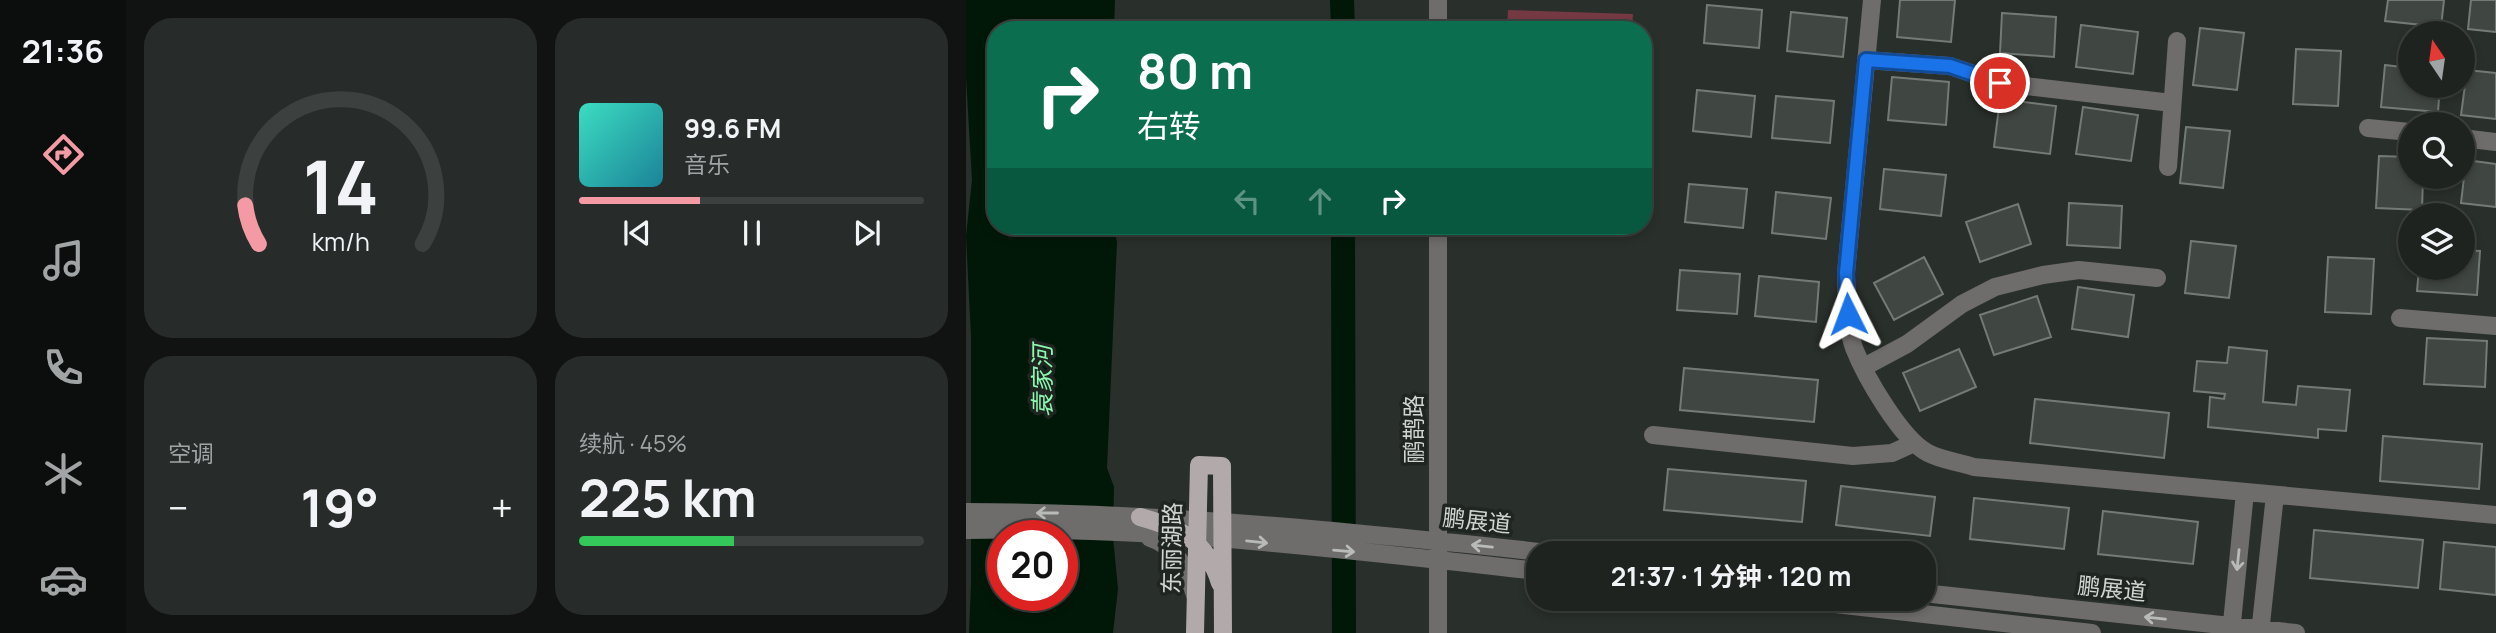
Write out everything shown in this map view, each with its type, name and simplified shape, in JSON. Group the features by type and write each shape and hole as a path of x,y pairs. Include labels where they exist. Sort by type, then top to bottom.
{"main road":[{"name":"东丽湖路","path":"1195,633 1195,534 1199,464 1223,466 1223,531"},
{"path":"1140,526 1160,523 1195,534 1215,568 1224,597"},
{"path":"1223,531 1223,633"}],"street":[{"path":"1438,0 1438,21"},
{"path":"1872,0 1846,273 1848,314 1853,347 1883,405 1914,443 1928,453 1974,467 2496,515"},
{"path":"2168,167 2177,41"},
{"path":"1866,60 1950,66 2000,83 2172,103"},
{"path":"2368,128 2398,131"},
{"path":"2475,140 2496,142"},
{"name":"鹂鹊路","path":"1437,633 1438,235"},
{"path":"1864,367 1907,344 1962,304 1995,287 2043,275 2079,270 2157,278"},
{"path":"2400,318 2496,326"},
{"path":"1653,435 1853,456 1892,453 1914,443"},
{"path":"2231,630 2245,492"},
{"path":"2260,631 2275,495"},
{"path":"966,512 1064,513 1140,526 1175,554 1186,571 1196,597"},
{"path":"966,530 1140,526"},
{"path":"1195,534 1223,531 1289,537"},
{"name":"鹏展道","path":"1289,537 1398,537 1526,550"},
{"name":"鹏展道","path":"1289,537 1400,556 1526,570"},
{"name":"鹏展道","path":"1936,595 2231,630 2296,633"},
{"name":"鹏展道","path":"1897,611 2092,633"}],"shaded area":[{"path":"1508,10 1633,14 1633,21 1507,21"}],"water":[{"name":"袁家河","path":"966,0 1115,0 1114,21 987,21 987,235 1115,235 1117,242 1107,468 1114,487 1113,537 1118,589 1113,633 969,633 971,336 966,236 972,180 966,77"}],"building":[{"path":"1900,0 1955,0 1951,42 1897,37"},
{"path":"2388,0 2444,0 2442,21 2385,21"},
{"path":"2471,0 2496,0 2496,32 2475,30 2475,21 2469,21"},
{"path":"1707,5 1762,10 1759,48 1704,43"},
{"path":"1791,12 1847,18 1843,57 1787,51"},
{"path":"2002,13 2056,17 2054,57 2000,53"},
{"path":"2081,25 2138,32 2133,74 2076,67"},
{"path":"2200,28 2244,33 2237,90 2193,85"},
{"path":"2296,49 2341,51 2338,106 2293,104"},
{"path":"2385,65 2398,67 2398,98 2439,98 2438,112 2381,107"},
{"path":"2475,71 2496,73 2496,119 2475,117 2475,112 2461,112 2463,98 2475,98"},
{"path":"1892,77 1949,82 1946,125 1888,120"},
{"path":"1697,90 1755,96 1751,137 1693,131"},
{"path":"1776,96 1834,101 1830,143 1772,138"},
{"path":"2000,99 2056,106 2050,154 1994,147"},
{"path":"2083,107 2138,115 2131,161 2076,154"},
{"path":"2186,127 2230,131 2223,188 2180,183"},
{"path":"2379,156 2398,157 2398,189 2423,189 2422,203 2398,203 2398,209 2376,208"},
{"path":"2475,161 2496,164 2496,207 2461,203 2463,189 2475,189"},
{"path":"1884,169 1946,175 1941,216 1880,209"},
{"path":"1689,184 1747,189 1743,228 1685,222"},
{"path":"1776,192 1831,198 1826,239 1772,233"},
{"path":"2069,203 2122,206 2120,248 2067,245"},
{"path":"2018,204 2031,244 1980,262 1966,222"},
{"path":"2191,241 2236,246 2229,298 2185,293"},
{"path":"2475,251 2480,251 2477,295 2417,291 2418,280 2475,280"},
{"path":"1924,257 1943,294 1894,320 1874,283"},
{"path":"2328,257 2374,259 2371,314 2325,312"},
{"path":"1680,270 1740,274 1737,314 1677,310"},
{"path":"1759,276 1819,282 1816,322 1755,316"},
{"path":"2078,287 2134,295 2128,337 2072,329"},
{"path":"2037,296 2051,337 1994,355 1980,315"},
{"path":"2427,338 2487,341 2485,387 2424,384"},
{"path":"2229,347 2267,351 2263,402 2296,405 2298,386 2350,390 2346,431 2318,429 2318,438 2208,427 2210,397 2224,399 2225,394 2194,391 2197,361 2227,363"},
{"path":"1959,349 1976,387 1920,411 1903,373"},
{"path":"1684,368 1818,380 1814,422 1680,410"},
{"path":"2035,399 2169,413 2164,458 2030,443"},
{"path":"2383,436 2482,444 2479,489 2380,481"},
{"path":"1668,469 1806,481 1802,522 1664,510"},
{"path":"1841,486 1935,497 1930,536 1836,525"},
{"path":"1974,498 2069,508 2064,549 1970,539"},
{"path":"2103,511 2198,522 2193,564 2098,554"},
{"path":"2314,530 2423,540 2418,588 2310,578"},
{"path":"2444,542 2496,547 2496,595 2440,589"}],"waterway":[{"path":"1342,0 1343,21"},
{"path":"1343,235 1344,633"}],"route":[{"path":"1848,314 1846,273 1866,60 1950,66 2000,83"}]}
